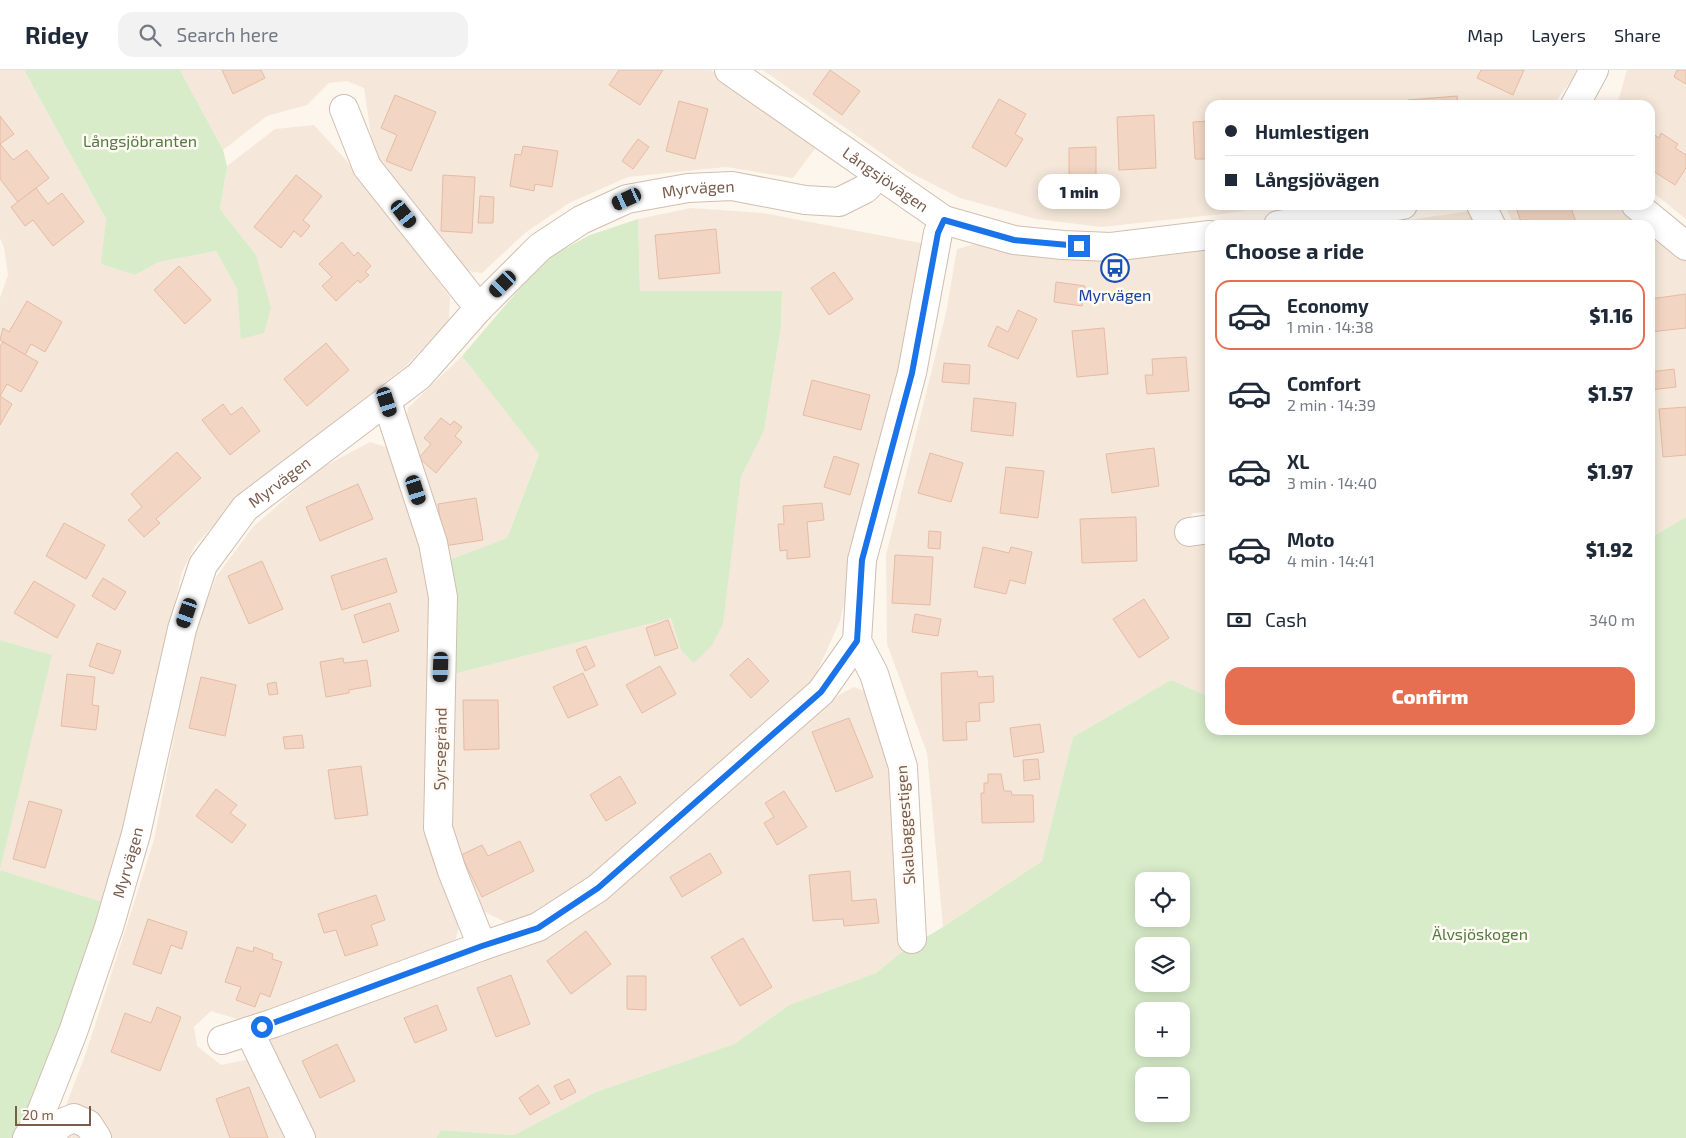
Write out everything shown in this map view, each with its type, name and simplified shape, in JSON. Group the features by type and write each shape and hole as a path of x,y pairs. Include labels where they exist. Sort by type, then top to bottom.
{"street":[{"name":"Långsjövägen","path":"729,70 878,176 944,220 1014,240 1063,245 1111,247 1205,236"},
{"path":"1578,100 1594,70"},
{"path":"344,109 367,167 479,308"},
{"name":"Myrvägen","path":"27,1138 37,1123 69,1041 109,927 136,834 182,629 203,565 245,508 387,402 418,376 479,308 540,247 581,220 627,199 688,188 732,186 805,200 839,202 865,189 878,176"},
{"path":"1309,220 1372,210"},
{"path":"1642,210 1654,220"},
{"path":"222,1040 482,946 538,928 598,888 821,692 857,641 862,560 912,373 938,233 944,220"},
{"path":"1655,221 1686,246"},
{"name":"Syrsegränd","path":"387,402 433,542 443,597 438,828 452,871 482,946"},
{"name":"Skalbaggestigen","path":"857,641 874,674 903,767 912,939"},
{"path":"249,1031 300,1138"},
{"path":"46,1138 62,1123 74,1118 88,1124 97,1138"}],"shaded area":[{"path":"0,70 24,70 106,219 102,264 135,275 159,262 216,251 237,289 242,339 256,255 220,209 227,166 275,129 314,125 345,159 450,297 449,321 405,367 283,461 231,506 195,546 182,572 106,903 0,870 51,655 0,640 0,298 8,275 4,248 0,238"},
{"path":"180,70 711,70 817,146 793,178 726,167 628,177 569,203 525,233 482,273 460,270 375,163 364,88 347,81 329,83 307,105 267,116 223,150"},
{"path":"763,70 1579,70 1557,100 1205,100 1205,210 1249,210 1101,227 1036,219 960,198 907,171"},
{"path":"1627,70 1686,70 1686,219 1655,194 1655,100 1618,100"},
{"path":"691,208 763,213 926,244 840,621 810,687 588,878 535,916 509,924 475,907 446,828 454,674 671,617 681,650 729,566 741,477 764,431 781,327 782,291 640,291 638,219"},
{"path":"1477,210 1482,220 1408,220"},
{"path":"1507,210 1632,210 1645,220 1512,220"},
{"path":"1655,228 1686,252 1686,517 1655,535"},
{"path":"982,242 1011,253 1103,261 1205,249 1205,512 1193,513 1177,536 1205,539 1205,695 1171,680 1073,737 1042,861 943,927 927,753 887,644 886,555 946,313 957,249"},
{"path":"462,356 539,453 507,538 446,561 404,434 408,408"},
{"path":"370,442 389,448 426,545 435,598 423,832 459,926 455,942 244,1021 211,1011 194,1027 197,1046 221,1065 245,1060 270,1039 536,939 605,896 837,696 854,687 869,693 893,766 903,951 876,973 789,1005 734,1044 596,1092 514,1135 441,1130 436,1138 51,1138 57,1130 87,1050 154,840 194,633 216,577 253,527 319,469"}],"green space":[{"name":"Långsjöbranten","path":"24,70 180,70 223,150 227,166 220,209 256,255 271,308 264,333 241,339 237,289 216,251 159,262 135,275 101,264 106,219"},
{"path":"638,219 640,291 782,291 781,327 764,431 741,477 723,624 712,645 694,663 681,650 671,618 454,674 446,561 507,538 539,454 462,356 544,260 590,235"},
{"name":"Älvsjöskogen","path":"1686,517 1686,1138 436,1138 441,1130 514,1135 596,1092 734,1044 789,1005 876,973 903,951 943,927 1042,861 1073,737 1171,680 1205,695 1205,735 1655,735 1655,535"},
{"path":"0,640 52,655 0,870"},
{"path":"0,870 106,903 56,1055 29,1112 12,1138 0,1138"}],"building":[{"path":"222,70 261,70 265,78 233,94"},
{"path":"619,70 663,70 640,105 609,85"},
{"path":"830,70 860,91 842,115 813,94"},
{"path":"1481,70 1524,70 1513,95 1477,78"},
{"path":"1677,70 1686,70 1686,84 1674,77"},
{"path":"395,95 436,112 411,171 386,161 397,135 381,128"},
{"path":"1457,96 1457,100 1408,100"},
{"path":"999,99 1026,114 1015,134 1023,139 1006,167 972,147"},
{"path":"679,101 708,109 695,159 666,151"},
{"path":"1154,115 1156,168 1119,170 1117,117"},
{"path":"0,116 14,134 0,144"},
{"path":"1205,121 1205,159 1195,159 1193,122"},
{"path":"1661,133 1678,144 1675,148 1686,155 1686,168 1675,185 1655,172 1655,135 1659,138"},
{"path":"638,139 649,147 633,169 622,161"},
{"path":"0,144 13,160 27,150 49,178 18,202 0,179"},
{"path":"523,146 558,151 552,187 535,184 534,191 510,186 515,154 521,155"},
{"path":"1096,147 1096,179 1069,179 1069,148"},
{"path":"296,175 322,196 303,220 310,226 301,237 294,231 281,248 254,227"},
{"path":"443,175 475,177 472,233 441,231"},
{"path":"36,188 48,204 62,193 84,222 53,246 33,220 25,226 11,207"},
{"path":"480,196 494,197 493,223 478,223"},
{"path":"1517,210 1572,210 1575,220 1527,220 1520,220"},
{"path":"716,229 720,273 659,279 655,235"},
{"path":"342,242 354,256 358,252 371,266 365,272 369,275 360,283 358,280 336,301 322,286 332,277 319,264"},
{"path":"179,266 211,300 185,324 154,290"},
{"path":"834,272 853,299 829,315 811,288"},
{"path":"1056,282 1085,286 1082,306 1054,302"},
{"path":"1686,294 1686,328 1655,331 1655,298"},
{"path":"27,301 62,322 45,352 31,344 25,355 0,340 3,328 9,332"},
{"path":"1018,310 1037,319 1018,359 988,346 997,326 1008,332"},
{"path":"1104,328 1108,374 1077,377 1072,331"},
{"path":"3,342 38,362 21,392 7,384 0,396 0,346"},
{"path":"326,343 349,370 307,406 284,379"},
{"path":"1186,357 1189,391 1147,394 1145,375 1153,375 1152,359"},
{"path":"944,363 970,365 969,384 942,382"},
{"path":"1674,369 1676,387 1655,389 1655,371"},
{"path":"812,380 870,395 861,430 803,415"},
{"path":"0,396 12,404 0,425"},
{"path":"974,398 1016,403 1013,436 971,431"},
{"path":"223,404 231,415 242,407 260,431 230,455 202,420"},
{"path":"1686,407 1686,455 1663,457 1659,409"},
{"path":"441,418 450,425 454,421 462,427 455,436 462,442 436,473 419,458 431,444 424,438"},
{"path":"1154,448 1159,486 1112,493 1106,454"},
{"path":"177,452 201,478 156,519 160,523 144,537 128,520 142,507 131,494"},
{"path":"930,453 963,463 951,502 918,493"},
{"path":"834,456 859,464 850,495 824,487"},
{"path":"1006,467 1044,471 1038,518 1000,513"},
{"path":"358,484 373,519 320,541 306,507"},
{"path":"476,498 483,540 444,546 438,504"},
{"path":"822,503 824,520 807,522 810,557 787,559 787,550 780,551 778,524 784,524 783,506"},
{"path":"1136,517 1137,561 1082,563 1080,519"},
{"path":"64,523 105,545 86,579 46,556"},
{"path":"929,531 941,532 940,549 928,548"},
{"path":"983,547 1009,553 1011,547 1032,552 1025,584 1010,580 1006,594 974,587"},
{"path":"895,555 933,557 930,605 892,603"},
{"path":"386,558 397,592 342,610 331,576"},
{"path":"262,561 283,609 249,624 228,576"},
{"path":"103,578 126,592 115,610 92,596"},
{"path":"34,581 75,605 57,638 14,613"},
{"path":"1144,599 1169,638 1139,658 1113,619"},
{"path":"390,603 399,631 363,643 354,615"},
{"path":"915,614 941,619 938,636 912,632"},
{"path":"668,620 678,648 655,656 646,628"},
{"path":"97,643 121,651 113,674 89,666"},
{"path":"586,646 595,666 585,671 576,650"},
{"path":"343,658 344,663 367,660 371,686 349,690 349,693 326,697 320,662"},
{"path":"748,658 769,681 751,698 730,675"},
{"path":"660,666 676,694 642,713 626,685"},
{"path":"977,671 978,677 993,676 994,702 979,703 980,721 966,722 967,740 943,741 941,673"},
{"path":"583,673 598,705 568,718 553,687"},
{"path":"67,674 95,677 92,705 99,706 96,730 61,726"},
{"path":"201,677 236,685 225,736 189,728"},
{"path":"276,682 278,694 269,695 267,684"},
{"path":"463,700 498,700 499,749 464,750"},
{"path":"849,718 873,777 836,792 812,732"},
{"path":"1040,724 1044,752 1014,757 1010,728"},
{"path":"302,735 304,748 285,749 283,737"},
{"path":"1038,759 1040,779 1024,781 1023,760"},
{"path":"361,766 368,815 335,819 328,770"},
{"path":"988,774 1001,774 1004,791 1011,791 1012,795 1033,795 1034,822 982,823 981,793 984,793 984,783 988,783"},
{"path":"620,776 636,803 606,821 590,795"},
{"path":"216,789 237,805 230,813 246,825 232,843 196,816"},
{"path":"784,791 807,827 777,845 764,823 774,817 765,803"},
{"path":"29,801 62,810 45,868 13,859"},
{"path":"520,841 534,871 482,897 461,855 482,845 488,856"},
{"path":"710,853 722,873 682,897 670,877"},
{"path":"850,871 852,901 876,899 879,923 844,926 843,919 813,921 809,875"},
{"path":"376,895 385,920 371,925 378,945 345,956 336,930 324,933 318,914"},
{"path":"148,919 187,932 182,949 171,945 161,974 133,964"},
{"path":"586,931 611,964 571,994 547,961"},
{"path":"743,938 772,987 740,1006 711,957"},
{"path":"237,947 253,952 254,947 273,954 272,959 282,962 270,997 260,993 255,1007 236,1000 241,987 225,982"},
{"path":"511,975 530,1024 496,1037 477,988"},
{"path":"627,976 646,976 646,1010 627,1009"},
{"path":"437,1005 447,1030 415,1043 404,1018"},
{"path":"157,1007 181,1017 160,1071 111,1052 125,1013 151,1023"},
{"path":"337,1044 355,1081 320,1098 302,1061"},
{"path":"569,1079 576,1092 561,1100 554,1086"},
{"path":"538,1085 550,1103 530,1115 519,1098"},
{"path":"249,1087 268,1138 230,1138 216,1099"}],"place":[{"name":"Myrvägen","path":"1115,268"}],"route":[{"path":"262,1027 482,946 538,928 598,888 821,692 857,641 862,560 912,373 938,233 944,220 1014,240 1079,246"}]}
